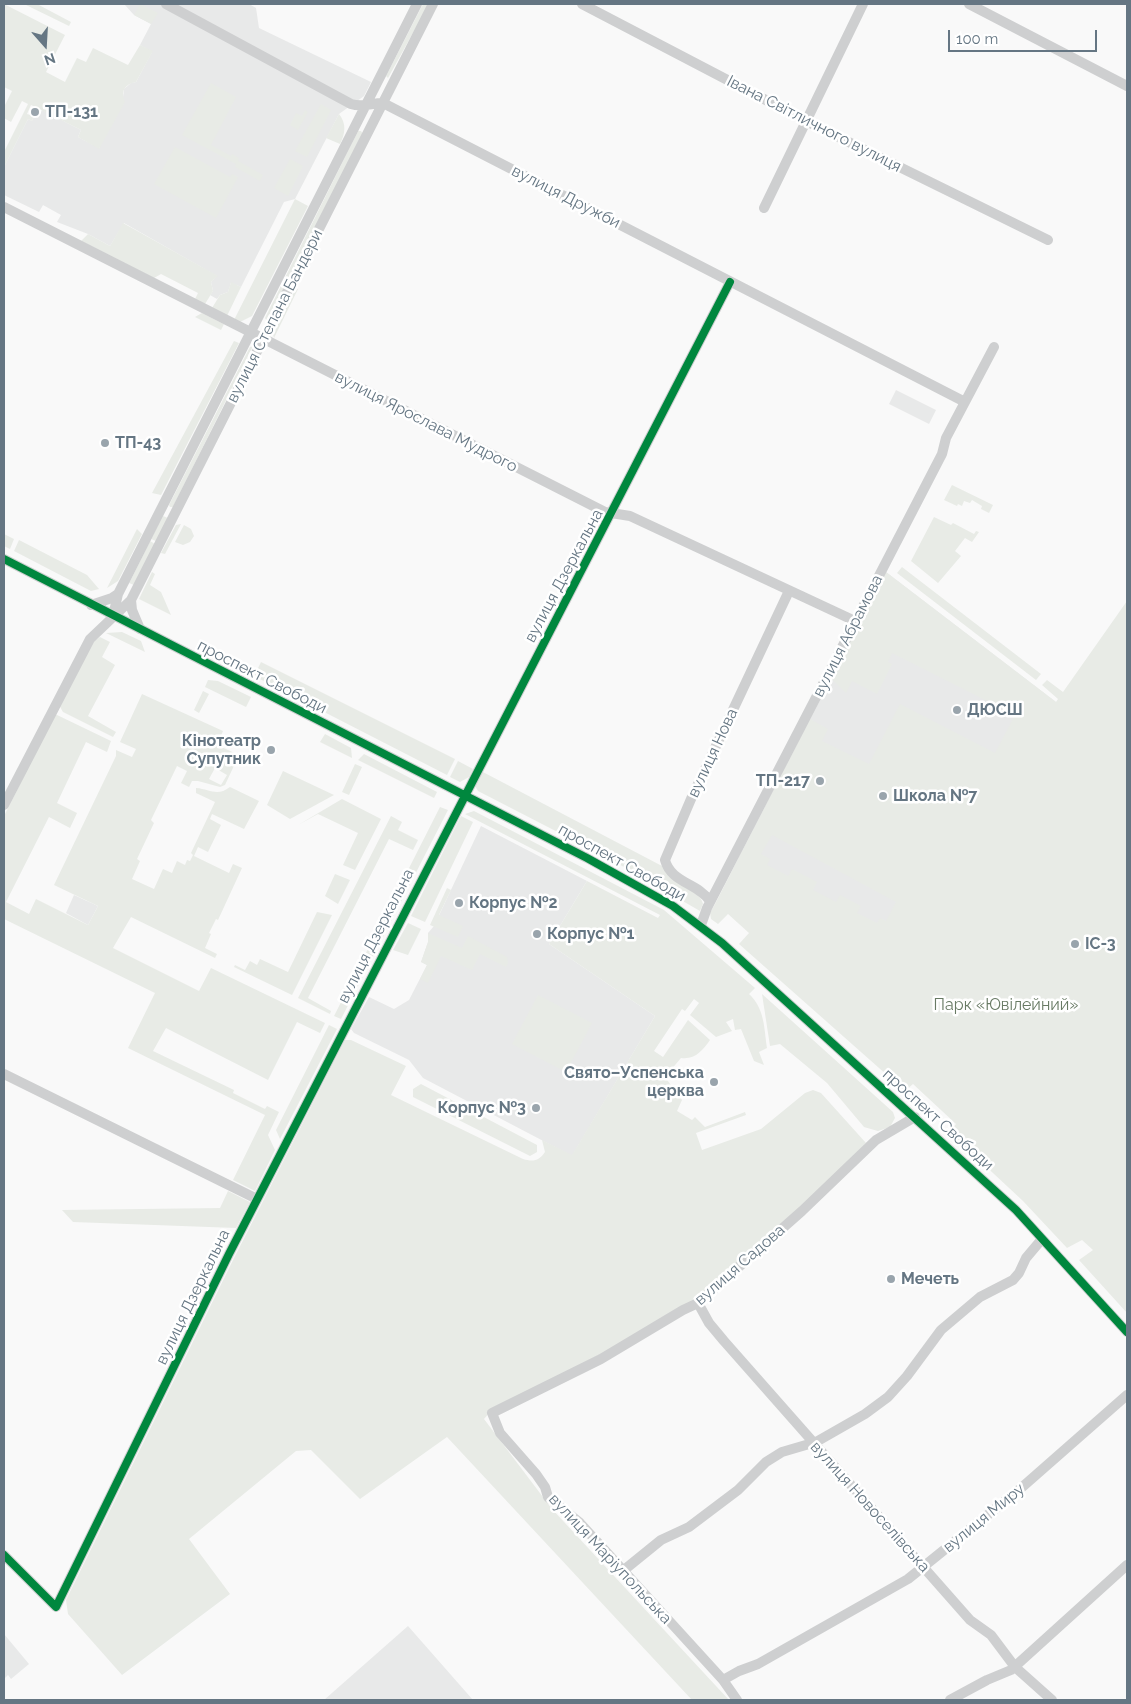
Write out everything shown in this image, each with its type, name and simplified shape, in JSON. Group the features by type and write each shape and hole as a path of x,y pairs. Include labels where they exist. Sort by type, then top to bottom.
{"street":[{"path":"166,4 350,104 365,107 374,103 383,103"},
{"name":"вулиця Степана Бандери","path":"113,616 118,594 417,4"},
{"name":"вулиця Степана Бандери","path":"131,600 433,4"},
{"name":"Івана Світличного вулиця","path":"582,4 806,122 1048,240"},
{"path":"764,208 863,4"},
{"path":"968,4 1127,86"},
{"name":"вулиця Дружби","path":"383,103 965,402"},
{"name":"вулиця Ярослава Мудрого","path":"4,207 605,512 630,516 855,621"},
{"name":"вулиця Дзеркальна","path":"4,1555 56,1607 257,1199 730,282"},
{"name":"вулиця Абрамова","path":"701,925 710,902 942,454 946,438 994,346"},
{"path":"162,507 169,510 177,510"},
{"path":"162,507 172,520"},
{"name":"проспект Свободи","path":"4,559 464,795 674,906 701,925 1016,1210 1127,1332"},
{"name":"вулиця Нова","path":"710,902 704,893 671,873 665,860 690,799 790,591"},
{"path":"91,605 118,594"},
{"path":"4,805 90,639 131,600"},
{"path":"131,600 132,610 140,629"},
{"path":"4,1074 257,1199"},
{"name":"вулиця Садова","path":"492,1412 601,1359 698,1303 802,1211 876,1140 915,1117"},
{"path":"624,1570 661,1540 689,1527 738,1490 766,1462 782,1452 814,1442 858,1418 888,1397 907,1376 941,1330 980,1297 1013,1280 1019,1273 1026,1258 1042,1239"},
{"name":"вулиця Новоселівська","path":"698,1303 709,1323 724,1341 970,1620 991,1634 1015,1666 1052,1700"},
{"name":"вулиця Миру","path":"723,1680 739,1670 758,1664 816,1630 882,1596 924,1567 1020,1489 1127,1395"},
{"name":"вулиця Маріупольська","path":"492,1412 500,1433 546,1487 548,1496 580,1523 624,1570 654,1606 723,1680 737,1700"},
{"path":"950,1700 1015,1666 1127,1564"}],"shaded area":[{"path":"124,4 249,4 256,8 259,28 371,82 364,96 339,114 295,199 284,202 241,287 231,283 228,292 220,295 217,299 210,295 213,291 211,282 217,276 124,223 110,246 88,234 57,222 61,215 43,205 39,212 4,195 4,167 28,119 32,121 34,116 38,118 42,110 81,130 78,137 99,148 123,97 124,89 131,83 136,82 152,52 140,45 151,24 134,15"},
{"path":"896,390 936,410 929,424 889,404"},
{"name":"Школа №7","path":"886,572 1056,702 895,951 731,873"},
{"path":"481,826 587,881 549,944 655,1016 572,1156 423,1078 409,1060 354,1033 351,1029 369,997 394,1009 409,1000 427,965 421,962 428,942 428,933 434,926"},
{"path":"74,895 98,906 88,925 66,913"},
{"path":"408,1626 473,1700 324,1700"},
{"path":"4,1634 29,1664 11,1679 8,1675 4,1679"}],"green space":[{"path":"4,4 65,35 46,72 65,82 77,58 86,62 93,48 128,65 140,45 153,51 136,82 124,89 125,102 99,149 78,137 81,130 31,105 27,114 34,116 32,121 28,119 4,167 4,152 28,104 22,101 11,122 4,118 4,107 12,91 4,87"},
{"path":"24,4 37,4 71,22 69,26"},
{"path":"140,4 158,13 151,24 134,15"},
{"path":"423,4 429,4 388,78 386,76"},
{"path":"211,83 236,97 211,145 231,156 232,154 239,158 238,161 263,175 260,181 235,167 236,164 182,135"},
{"path":"321,104 331,110 307,157 295,151"},
{"path":"305,110 308,112 298,130 290,125 296,113 302,116"},
{"path":"339,114 344,129 340,144 326,138"},
{"path":"358,131 361,131 363,134 267,321 265,318"},
{"path":"175,147 230,177 232,174 238,177 216,218 154,184"},
{"path":"290,159 303,166 288,196 274,188"},
{"path":"295,199 308,206 252,316 240,322 234,320"},
{"path":"123,223 218,276 211,282 213,291 205,304 195,299 198,293 161,274 154,278 81,241 88,234 110,246"},
{"path":"231,282 241,287 227,316 212,308 220,295 228,292"},
{"path":"296,288 298,289 274,338 273,334"},
{"path":"202,313 224,324 221,330 195,317"},
{"path":"234,341 239,343 161,495 152,493"},
{"path":"253,346 173,507 170,507 169,505 250,347"},
{"path":"952,485 993,505 989,513 981,509 982,506 972,500 970,503 964,501 962,506 958,504 957,506 944,500"},
{"path":"163,516 168,518 156,541 151,539"},
{"path":"934,517 951,525 953,523 974,534 976,531 979,532 972,542 965,538 955,551 961,556 938,583 911,561"},
{"path":"181,524 165,554 161,553 176,525"},
{"path":"184,525 191,529 194,536 190,542 183,545 175,542"},
{"path":"137,529 142,534 118,581 107,588"},
{"path":"4,534 14,539 10,549 4,546"},
{"path":"19,540 87,575 99,589 91,591 14,551"},
{"path":"150,541 155,544 134,585 129,583"},
{"path":"902,567 1041,674 1036,680 897,573"},
{"path":"152,572 155,574 150,585 161,592 171,615 139,599"},
{"name":"Парк «Ювілейний»","path":"886,572 1056,702 1058,699 1042,685 1047,680 1063,692 1127,601 1127,1313 1079,1260 1093,1250 1082,1240 1067,1248 1023,1201 949,1132 956,1124 913,1084 905,1091 739,944 749,933 728,914 718,924 711,919 710,913 810,719 828,729 822,741 869,764 900,704 995,753 1015,715 892,653 888,662 892,664 877,694 852,681 846,693 831,678","holes":["772,835 896,902 886,921 880,918 877,923 857,913 861,906 840,895 836,902 813,890 817,882 792,869 788,876 767,865 770,859 761,854"]},
{"path":"122,632 141,641 145,652 106,633"},
{"path":"100,637 110,642 102,657 115,665 88,716 116,732 113,737 63,712 59,705 94,641"},
{"path":"261,662 455,759 447,775 254,676"},
{"path":"208,680 218,681 251,697 246,707 205,687"},
{"path":"203,691 209,694 199,713 194,710"},
{"path":"142,694 223,731 217,745 239,755 225,785 220,787 192,781 189,787 181,783 187,771 177,766 151,820 154,823 137,859 140,861 132,879 154,889 163,869 172,873 177,861 185,865 187,860 190,861 193,855 191,853 215,802 196,793 196,788 221,792 230,787 259,801 244,829 212,814 210,819 221,825 208,852 198,847 194,856 229,873 233,864 242,868 218,920 216,919 209,933 211,934 205,948 217,954 215,958 131,917 113,948 199,991 211,968 325,1023 320,1033 297,1022 268,1080 166,1028 153,1051 234,1090 233,1093 265,1109 267,1106 279,1112 268,1135 275,1150 255,1191 233,1180 265,1115 128,1048 155,993 4,919 4,816 55,714 111,741 107,752 86,742 57,803 77,813 70,828 49,817 6,902 29,914 36,899 88,925 98,906 54,885 116,756 116,750 132,757 136,749 120,742","holes":["215,768 227,775 221,785 209,779"]},
{"path":"325,734 351,748 352,758 320,742"},
{"path":"364,754 437,792 434,798 358,760"},
{"path":"458,761 473,769 469,777 460,782 450,777"},
{"path":"355,764 362,767 349,795 342,792"},
{"path":"283,771 334,795 290,819 267,805"},
{"path":"481,771 662,866 672,876 697,894 703,904 700,911 610,859 478,791 475,786"},
{"path":"342,799 381,819 355,870 343,865 358,833 318,814 298,825"},
{"path":"440,807 448,810 341,1019 334,1016"},
{"path":"474,811 664,910 755,988 749,994 758,1006 763,1019 767,1048 759,1052 764,1065 754,1061 741,1029 735,1030 733,1019 726,1022 732,1031 716,1037 690,1015 699,1003 694,999 685,1011 682,1009 654,1051 663,1057 688,1020 710,1040 694,1056 681,1058 665,1077 682,1100 677,1111 692,1120 695,1117 705,1127 745,1112 746,1115 696,1133 702,1150 761,1129 805,1093 813,1090 821,1093 866,1143 800,1209 697,1299 639,1334 491,1411 484,1419 552,1509 729,1700 692,1700 447,1437 360,1499 311,1450 296,1451 189,1539 230,1594 122,1675 68,1614 66,1600 234,1258 345,1040 351,1040 406,1066 391,1095 523,1159 533,1160 538,1159 545,1152 542,1140 572,1155 655,1016 549,944 587,881 658,918 660,915 465,814"},
{"path":"391,816 402,822 398,830 418,840 413,850 389,839 308,998 331,1011 330,1014 298,998"},
{"path":"461,816 473,822 425,922 411,916"},
{"path":"335,874 350,880 338,904 325,896"},
{"path":"447,888 451,890 439,915 463,926 458,937 430,925"},
{"path":"317,912 332,915 292,995 234,967 235,965 245,970 250,961 257,965 260,959 288,972"},
{"path":"408,923 421,929 408,955 393,950"},
{"path":"428,933 462,948 468,936 507,957 508,963 506,967 480,954 472,970 441,956 428,983 420,979 427,965 421,962 428,942"},
{"path":"762,994 893,1112 895,1118 890,1127 878,1131 864,1127 827,1083 780,1044 770,1046"},
{"path":"538,995 592,1023 566,1072 512,1044"},
{"path":"329,1025 337,1029 280,1139 276,1130"},
{"path":"421,1084 537,1145 537,1152 530,1156 413,1097 413,1089"},
{"path":"228,1191 250,1202 236,1228 73,1222 62,1210 220,1208"}],"cycle path":[{"path":"4,1555 56,1607 229,1254 730,282"},
{"path":"4,559 587,858 673,906 722,943 1016,1210 1127,1332"}],"place":[{"name":"ТП-131","path":"35,112"},
{"name":"ТП-43","path":"105,443"},
{"name":"ДЮСШ","path":"957,710"},
{"name":"Кінотеатр Супутник","path":"271,750"},
{"name":"ТП-217","path":"820,781"},
{"name":"Школа №7","path":"883,796"},
{"name":"Корпус №2","path":"459,903"},
{"name":"Корпус №1","path":"537,934"},
{"name":"ІС-3","path":"1075,944"},
{"name":"Свято–Успенська церква","path":"714,1082"},
{"name":"Корпус №3","path":"536,1108"},
{"name":"Мечеть","path":"891,1279"}]}
